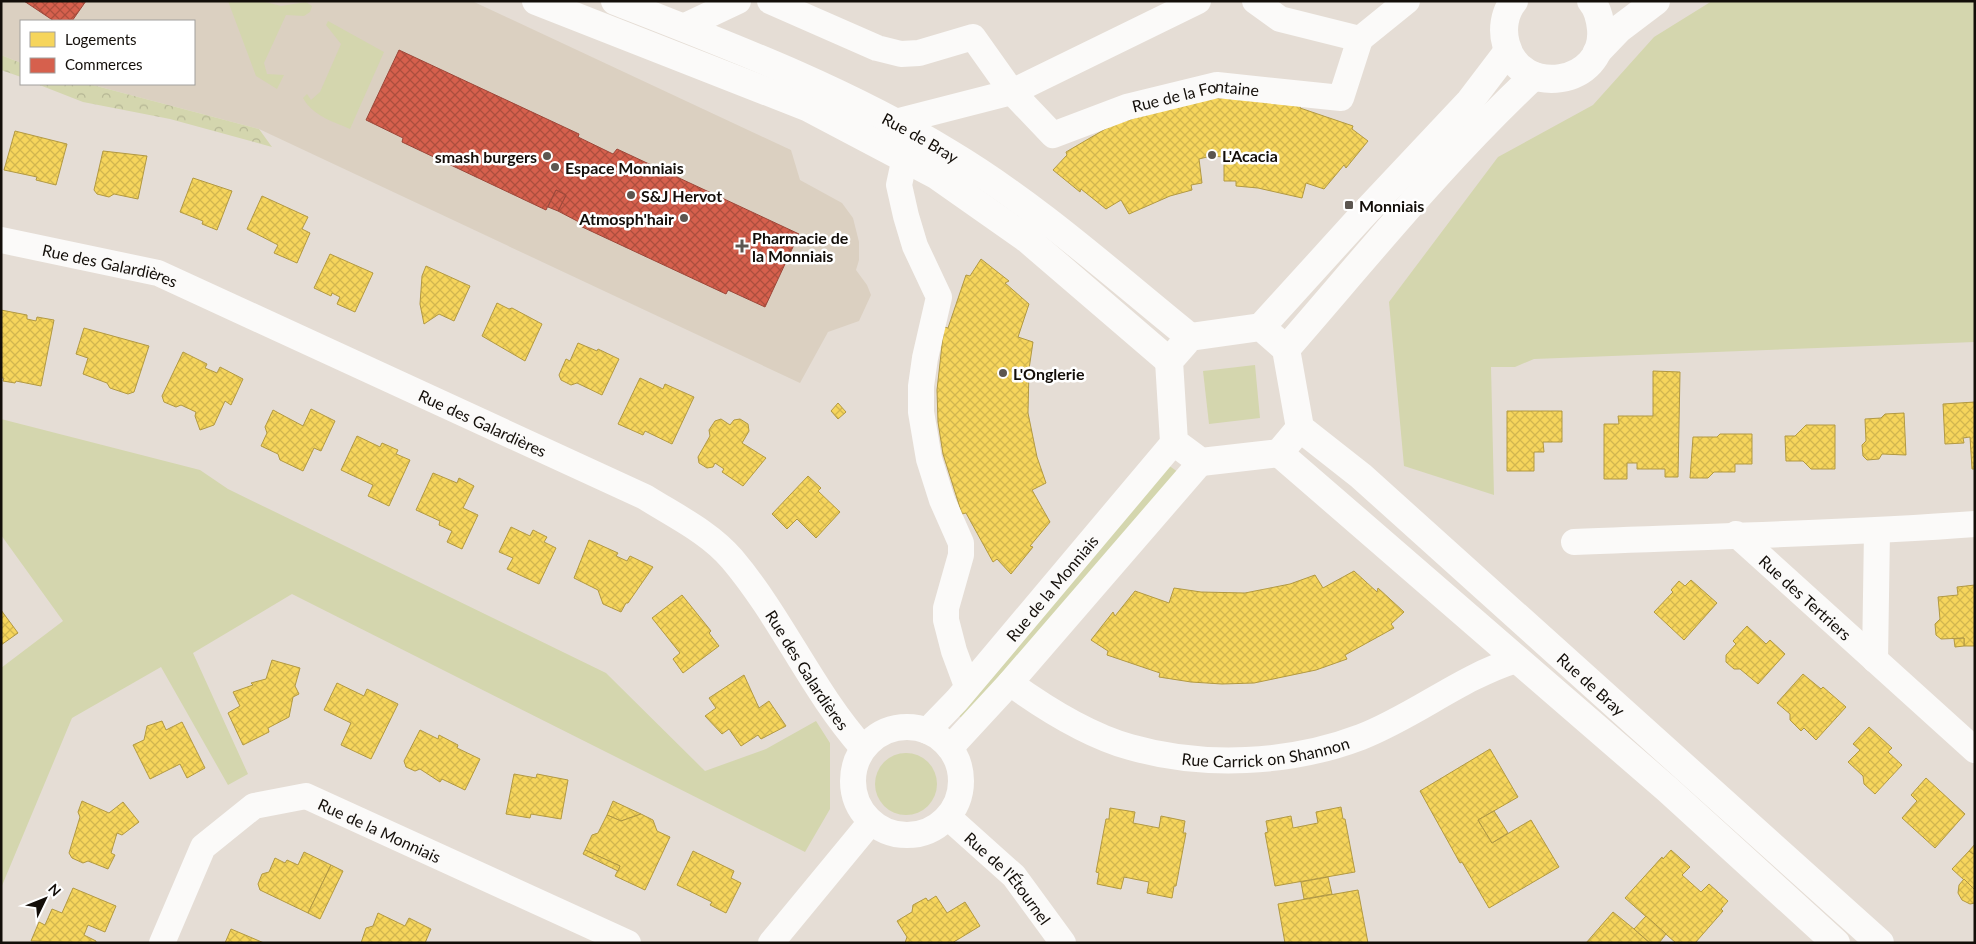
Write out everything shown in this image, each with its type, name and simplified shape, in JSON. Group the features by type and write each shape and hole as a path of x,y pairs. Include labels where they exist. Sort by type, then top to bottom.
{"street":[{"name":"Rue de Bray","path":"536,1 809,108 905,157 988,210 1027,240 1169,360"},
{"name":"Rue de Bray","path":"615,1 816,81 950,153 996,183 1039,215 1190,337"},
{"path":"683,27 738,1"},
{"path":"770,1 877,48 901,54 919,53 973,37 1012,92"},
{"path":"1255,1 1280,19 1360,39 1407,1"},
{"path":"1514,1 1505,19 1504,35 1508,51 1523,70 1548,80 1563,79 1577,74 1589,64 1597,52 1619,29 1656,1"},
{"path":"1591,1 1600,19 1601,36 1597,52"},
{"path":"895,122 1012,92 1187,3"},
{"name":"Rue de la Fontaine","path":"1012,92 1053,135 1127,107 1217,85 1340,98 1360,39"},
{"path":"1261,327 1286,349 1300,428 1279,453 1200,462 1174,442 1169,360 1190,337 1261,327 1470,101 1508,51"},
{"path":"1286,349 1382,235 1488,119 1534,76"},
{"name":"Rue de Bray","path":"905,157 899,185 906,216 915,246 939,297 925,358 921,386 921,412 932,467 942,500 961,543 961,555 946,608 946,620 951,642 968,686"},
{"name":"Rue des Galardières","path":"1,240 158,273 645,497 704,533 731,558 774,614 846,728 864,748"},
{"name":"Rue de Bray","path":"1300,428 1368,483 1880,943"},
{"name":"Rue de la Monniais","path":"927,731 968,686 1174,442"},
{"name":"Rue de Bray","path":"1279,453 1667,789 1836,943"},
{"name":"Rue de la Monniais","path":"950,748 1010,684 1200,462"},
{"name":"Rue des Tertriers","path":"1574,542 1736,534 1877,531 1975,524"},
{"name":"Rue des Tertriers","path":"1875,660 1877,531"},
{"name":"Rue des Tertriers","path":"1736,534 1975,750"},
{"name":"Rue Carrick on Shannon","path":"1010,684 1061,717 1130,747 1189,758 1281,758 1318,750 1361,737 1410,715 1499,665 1516,660"},
{"path":"910,727 927,731 940,738 950,748 959,764 962,783 958,801 948,818 931,831 910,836 889,834 870,823 858,806 852,786 854,766 864,748 876,736 892,728 910,727"},
{"name":"Rue de la Monniais","path":"162,943 203,847 254,806 306,796 628,943"},
{"name":"Rue de l'Étournel","path":"948,818 1014,876 1063,943"},
{"path":"771,943 870,823"}],"shaded area":[{"path":"1,1 472,1 791,150 800,180 842,203 853,218 859,242 859,260 856,270 867,285 871,295 859,321 828,332 800,383 259,129 93,85 195,85 195,20 20,20 20,63 1,55"}],"green space":[{"path":"228,1 262,1 281,6 306,2 312,6 310,12 304,16 286,15 264,63 267,74 284,75 277,89 256,76"},
{"path":"1712,1 1975,1 1975,342 1534,359 1515,367 1491,367 1494,495 1404,466 1389,302 1498,157 1593,105 1654,37"},
{"path":"328,21 384,52 350,129 318,114 303,98 307,94 311,100 320,92 341,44 326,25"},
{"path":"1,55 20,63 20,77 1,70"},
{"path":"40,85 93,85 259,129 272,147 170,119 83,102"},
{"path":"1255,365 1260,418 1209,424 1203,371"},
{"path":"1,419 200,470 228,489 606,673 705,771 766,749 816,721 830,743 830,809 805,852 292,594 193,653 248,774 228,785 161,667 72,718 1,888 1,668 63,621 1,535"},
{"path":"1168,465 1178,472 966,722 957,714"},
{"path":"906,753 918,755 928,762 935,772 937,784 935,796 928,806 918,813 906,815 894,813 884,806 877,796 875,784 877,772 884,762 894,755"}],"building: Logements":[{"name":"L'Acacia","path":"1205,98 1269,98 1301,104 1300,108 1353,126 1352,129 1368,141 1346,168 1344,165 1324,189 1306,183 1302,198 1258,188 1236,186 1236,181 1224,181 1224,157 1211,156 1199,159 1202,183 1191,185 1192,190 1170,196 1129,214 1121,200 1106,209 1081,189 1080,192 1053,170 1067,155 1066,152 1114,124"},
{"path":"15,131 67,144 56,185 36,180 37,177 4,170"},
{"path":"103,151 147,156 138,199 114,194 109,197 97,194 94,190"},
{"path":"193,178 232,191 217,230 202,224 203,221 180,212"},
{"path":"262,196 308,217 302,229 310,233 297,263 274,253 278,245 247,229"},
{"path":"330,254 373,273 355,312 337,304 340,297 332,293 331,296 314,288"},
{"path":"981,259 1009,281 1005,283 1029,304 1018,337 1033,342 1029,369 1028,413 1037,457 1046,483 1032,490 1050,522 1030,546 1033,547 1011,574 997,559 993,562 966,513 962,514 943,454 938,422 937,390 944,327 948,328 966,275 970,276"},
{"path":"426,266 470,286 454,321 439,314 424,324 420,304 422,276"},
{"path":"497,303 509,309 512,308 542,324 525,361 482,336"},
{"path":"1,310 27,315 27,319 36,321 37,317 54,320 41,386 16,381 15,383 3,381 4,378 1,378"},
{"path":"84,328 149,346 134,392 128,394 110,388 107,383 83,374 88,358 76,354"},
{"path":"578,343 597,351 598,349 619,359 602,395 577,383 571,385 561,380 559,375 566,359 570,361"},
{"path":"183,352 207,364 205,368 217,373 220,367 243,379 231,405 225,401 214,425 200,430 195,416 196,412 181,405 176,407 164,402 162,396"},
{"path":"1653,371 1680,372 1678,477 1665,477 1665,469 1637,469 1637,463 1627,463 1627,479 1604,479 1604,424 1619,424 1618,416 1653,416"},
{"path":"640,378 663,389 665,384 694,397 672,444 645,431 643,435 618,424"},
{"path":"1975,402 1975,469 1972,469 1970,437 1963,438 1964,443 1945,444 1943,404"},
{"path":"838,403 846,412 838,419 831,411"},
{"path":"311,409 335,421 321,451 314,448 303,471 280,460 278,454 261,446 267,433 265,427 273,410 303,426"},
{"path":"1507,411 1562,411 1562,442 1543,442 1544,452 1534,452 1534,471 1507,471"},
{"path":"1904,413 1906,455 1882,454 1879,459 1867,460 1863,456 1862,445 1866,441 1865,419 1881,418 1885,414"},
{"path":"721,419 730,425 734,420 740,419 748,424 749,431 742,443 766,458 743,486 722,472 724,469 715,463 713,467 707,468 699,463 698,457 710,436 709,430 715,421"},
{"path":"1806,425 1835,425 1835,469 1811,469 1803,461 1786,461 1785,436 1795,436"},
{"path":"1720,434 1752,434 1752,464 1735,464 1735,472 1714,472 1708,478 1690,478 1693,437 1717,437"},
{"path":"357,436 380,447 382,443 398,450 396,454 410,460 389,506 368,496 373,485 341,470"},
{"path":"433,473 457,483 459,478 474,486 463,508 478,515 462,549 447,542 452,531 439,525 440,521 416,510"},
{"path":"808,476 821,488 818,491 840,512 816,538 797,519 787,529 772,514"},
{"path":"511,527 530,536 533,530 547,537 544,542 556,548 539,584 507,569 513,558 499,552"},
{"path":"589,540 618,553 616,556 627,561 630,556 653,567 621,612 603,604 598,590 574,578"},
{"path":"1354,571 1377,592 1378,588 1404,612 1391,624 1394,628 1345,655 1347,659 1316,670 1254,683 1222,684 1191,682 1159,677 1160,673 1107,655 1108,651 1091,640 1113,612 1115,616 1135,591 1169,603 1174,588 1201,592 1245,593 1290,584 1315,575 1323,588"},
{"path":"1691,580 1717,603 1684,640 1654,612 1673,592 1671,590 1679,581 1685,586"},
{"path":"1975,585 1975,646 1964,646 1964,638 1941,639 1936,635 1935,624 1940,619 1938,597 1958,595 1957,587"},
{"path":"682,595 711,631 709,633 719,646 683,673 673,659 680,653 652,618"},
{"path":"1,610 18,633 1,645"},
{"path":"1747,626 1766,644 1770,640 1785,654 1758,684 1740,669 1734,669 1726,662 1726,655 1736,644 1733,641"},
{"path":"1964,638 1964,646 1955,647 1954,639"},
{"path":"272,660 300,668 295,686 299,694 293,697 289,717 268,728 269,732 243,745 228,713 240,706 233,692 253,685 251,683 266,679"},
{"path":"1803,674 1821,689 1823,687 1846,707 1816,740 1804,728 1801,731 1790,720 1790,714 1777,703"},
{"path":"744,675 759,708 769,701 786,726 761,739 758,735 741,746 729,729 722,734 705,716 716,708 709,698"},
{"path":"337,683 364,696 367,689 398,704 371,759 341,745 351,723 324,710"},
{"path":"162,721 166,730 182,722 205,768 187,778 180,764 150,779 133,745 144,740 147,726"},
{"path":"1869,727 1892,748 1888,752 1902,765 1875,794 1864,784 1863,776 1848,762 1860,750 1853,744"},
{"path":"420,730 438,739 439,735 458,745 457,748 480,759 465,790 442,779 440,782 420,769 415,771 406,767 404,761"},
{"path":"1490,749 1518,797 1478,820 1492,843 1531,820 1559,867 1489,908 1462,862 1460,863 1420,791"},
{"path":"514,774 536,778 537,774 568,780 561,819 531,814 530,818 506,814"},
{"path":"1926,778 1965,814 1935,848 1902,818 1917,801 1911,795"},
{"path":"82,801 109,813 123,802 139,822 122,835 117,833 111,853 115,855 108,869 88,861 83,863 72,858 69,853 80,817 78,812"},
{"path":"613,801 641,814 621,821 607,815"},
{"path":"1341,807 1355,872 1275,886 1265,833 1268,832 1266,821 1291,816 1293,828 1318,823 1316,812"},
{"path":"1110,808 1135,812 1133,823 1159,828 1161,816 1185,821 1183,833 1186,833 1172,898 1147,893 1149,882 1124,877 1121,889 1097,884 1099,873 1096,872 1106,819 1109,819"},
{"path":"1494,811 1508,833 1492,843 1478,820"},
{"path":"641,814 653,820 657,831 670,837 645,890 615,876 620,866 585,850 592,835 598,833 607,815 621,821"},
{"path":"1975,844 1975,853 1973,854 1969,851"},
{"path":"585,850 620,866 618,871 583,854"},
{"path":"1671,850 1690,867 1682,875 1701,892 1709,884 1728,901 1721,909 1723,911 1695,943 1676,943 1625,898 1662,857 1663,859"},
{"path":"693,851 734,871 731,878 741,883 726,913 710,905 712,902 677,885"},
{"path":"1969,851 1973,854 1975,853 1975,890 1952,869"},
{"path":"304,852 331,865 308,913 260,890 258,884 262,874 269,872 275,858 285,863 287,860 298,865"},
{"path":"331,865 343,871 320,919 308,913"},
{"path":"1328,877 1332,894 1304,899 1301,882"},
{"path":"1964,879 1975,890 1975,903 1970,904 1962,900 1958,893 1959,885"},
{"path":"73,888 116,906 105,932 88,925 84,935 96,941 96,943 31,941 39,922 45,925 52,909 62,913"},
{"path":"1358,890 1368,943 1285,943 1278,904"},
{"path":"936,896 947,913 965,902 980,926 952,943 905,943 907,937 897,921 912,912 913,905 926,898 928,901"},
{"path":"1613,912 1634,929 1650,943 1586,943"},
{"path":"378,913 405,926 409,918 431,929 425,943 361,943 366,928 373,926"},
{"path":"1646,916 1666,934 1659,943 1650,943 1634,929"},
{"path":"231,929 264,943 225,943"}],"building: Commerces":[{"path":"24,1 86,1 73,20 52,20"},
{"name":"Espace Monniais","path":"399,50 579,134 578,137 613,154 617,149 799,234 765,307 728,290 726,294 578,225 579,222 558,211 566,195 556,190 546,210 402,142 403,138 366,120"},
{"path":"556,190 566,195 558,211 548,207"}],"place":[{"name":"L'Acacia","path":"1212,155"},
{"name":"smash burgers","path":"547,156"},
{"name":"Espace Monniais","path":"555,167"},
{"name":"S&J Hervot","path":"631,195"},
{"name":"Monniais","path":"1349,205"},
{"name":"Atmosph'hair","path":"684,218"},
{"name":"Pharmacie de la Monniais","path":"742,246"},
{"name":"L'Onglerie","path":"1003,373"}]}
